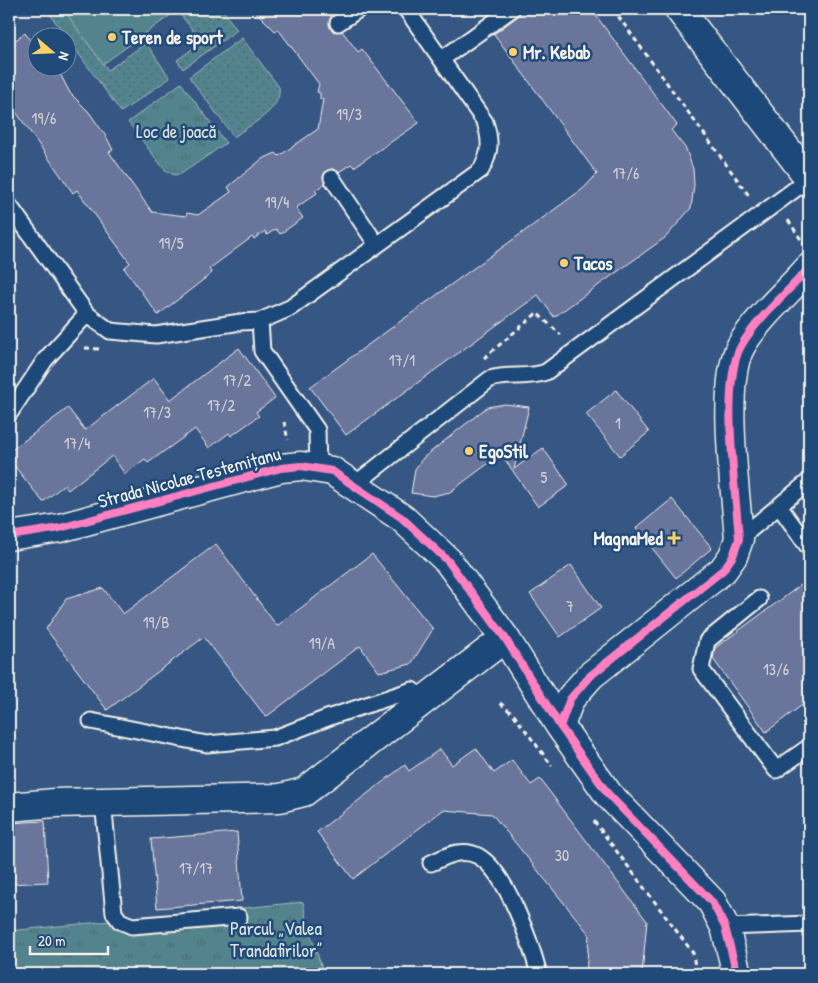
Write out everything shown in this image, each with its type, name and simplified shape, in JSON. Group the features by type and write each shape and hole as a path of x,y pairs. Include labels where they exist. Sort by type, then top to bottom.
{"street":[{"path":"679,9 809,179"},
{"path":"560,726 570,699 590,676 723,570 733,556 739,539 731,410 733,363 742,346 757,326 809,268"},
{"name":"Strada Nicolae Testemițanu","path":"9,536 60,528 281,468 301,466 332,471 402,518 448,561 505,638 560,726 608,794 691,878 712,902 725,927 737,974"},
{"path":"9,807 103,802 280,798 304,792 505,638"}],"lane":[{"path":"338,23 359,9"},
{"path":"9,205 88,314 110,331 156,335 241,322 260,322 290,308 481,170 489,156 490,140 485,122 406,9"},
{"path":"442,59 512,9"},
{"path":"332,178 378,245"},
{"path":"354,485 490,379 500,376 533,377 546,372 809,179"},
{"path":"9,414 45,360 88,314"},
{"path":"260,322 262,351 317,430 318,468"},
{"path":"739,539 809,481"},
{"path":"779,506 809,548"},
{"path":"759,599 707,641 701,668 776,770 809,748"},
{"path":"91,722 207,744 275,738 330,717 412,690 424,699"},
{"path":"103,802 114,913 120,921 132,926 239,917"},
{"path":"431,864 456,852 478,856 497,875 517,909 532,947 539,974"},
{"path":"725,927 809,924"}],"path":[{"path":"613,9 752,199"},
{"path":"78,352 85,348 104,349"},
{"path":"284,419 287,436"},
{"path":"500,703 514,715 556,771"},
{"path":"592,818 693,953 696,974"}],"green space":[{"path":"46,9 63,9 77,28 60,28"},
{"name":"Teren de sport","path":"63,9 179,9 103,64"},
{"path":"222,9 237,30 183,69 177,60 202,42 177,10"},
{"path":"78,29 108,70 146,43 170,78 121,112 78,53"},
{"path":"242,38 279,87 279,95 276,103 264,116 234,137 189,77"},
{"name":"Loc de joacă","path":"181,83 226,143 181,174 174,175 164,169 128,122"},
{"name":"Parcul „Valea Trandafirilor”","path":"303,902 307,924 324,974 9,974 9,931"}],"building":[{"path":"253,9 326,9 331,17 329,23 331,29 334,32 342,31 358,52 362,49 419,123 354,167 351,164 339,172 332,169 326,171 323,178 325,184 315,190 317,193 296,208 303,218 280,234 276,229 267,235 265,231 254,239 252,237 209,269 212,273 158,315 124,268 130,263 77,190 73,193 9,102 9,45 25,33 28,37 28,78 62,78 70,93 89,112 107,138 113,150 109,152 152,212 186,216 187,213 198,215 231,192 228,187 262,159 276,153 279,156 318,129 323,99 320,99 320,93 317,92 319,84 278,29 275,31"},
{"path":"521,9 591,9 677,125 671,130 686,149 693,169 694,185 691,208 666,237 554,317 538,295 346,435 310,387 584,188 597,174 494,34 518,16"},
{"path":"239,348 275,398 256,412 259,416 231,436 229,433 209,448 195,429 148,463 145,459 125,474 112,456 68,490 64,485 43,502 9,459 9,452 68,408 85,430 154,378 170,400"},
{"path":"616,390 649,432 620,456 586,414"},
{"name":"EgoStil","path":"505,404 529,407 514,469 543,448 569,485 538,507 501,454 450,492 433,496 411,493 415,469 423,458 487,407"},
{"name":"MagnaMed","path":"672,499 712,548 676,578 636,528"},
{"path":"216,544 277,626 372,554 433,629 411,664 379,672 360,646 266,717 204,637 107,710 46,629 66,599 103,588 123,614"},
{"path":"571,565 601,608 560,637 530,594"},
{"path":"809,579 809,700 766,732 713,659 715,648"},
{"path":"476,748 494,773 512,760 531,785 540,779 647,921 642,974 586,974 589,934 492,814 443,810 353,879 317,832 405,765 409,771 440,749 452,765"},
{"path":"45,821 48,882 9,884 9,823"},
{"path":"237,832 242,901 157,908 151,839"}],"cycle path":[{"path":"737,974 725,927 712,902 608,794 560,726 570,699 590,676 723,570 733,556 739,539 730,411 731,385 735,363 741,346 748,335 809,268"},
{"path":"9,536 60,528 281,468 301,466 332,471 402,518 448,561 505,638 560,726"}],"place":[{"name":"Teren de sport","path":"112,37"},
{"name":"Mr. Kebab","path":"513,52"},
{"name":"Tacos","path":"564,263"},
{"name":"EgoStil","path":"469,451"},
{"name":"MagnaMed","path":"674,538"}]}
